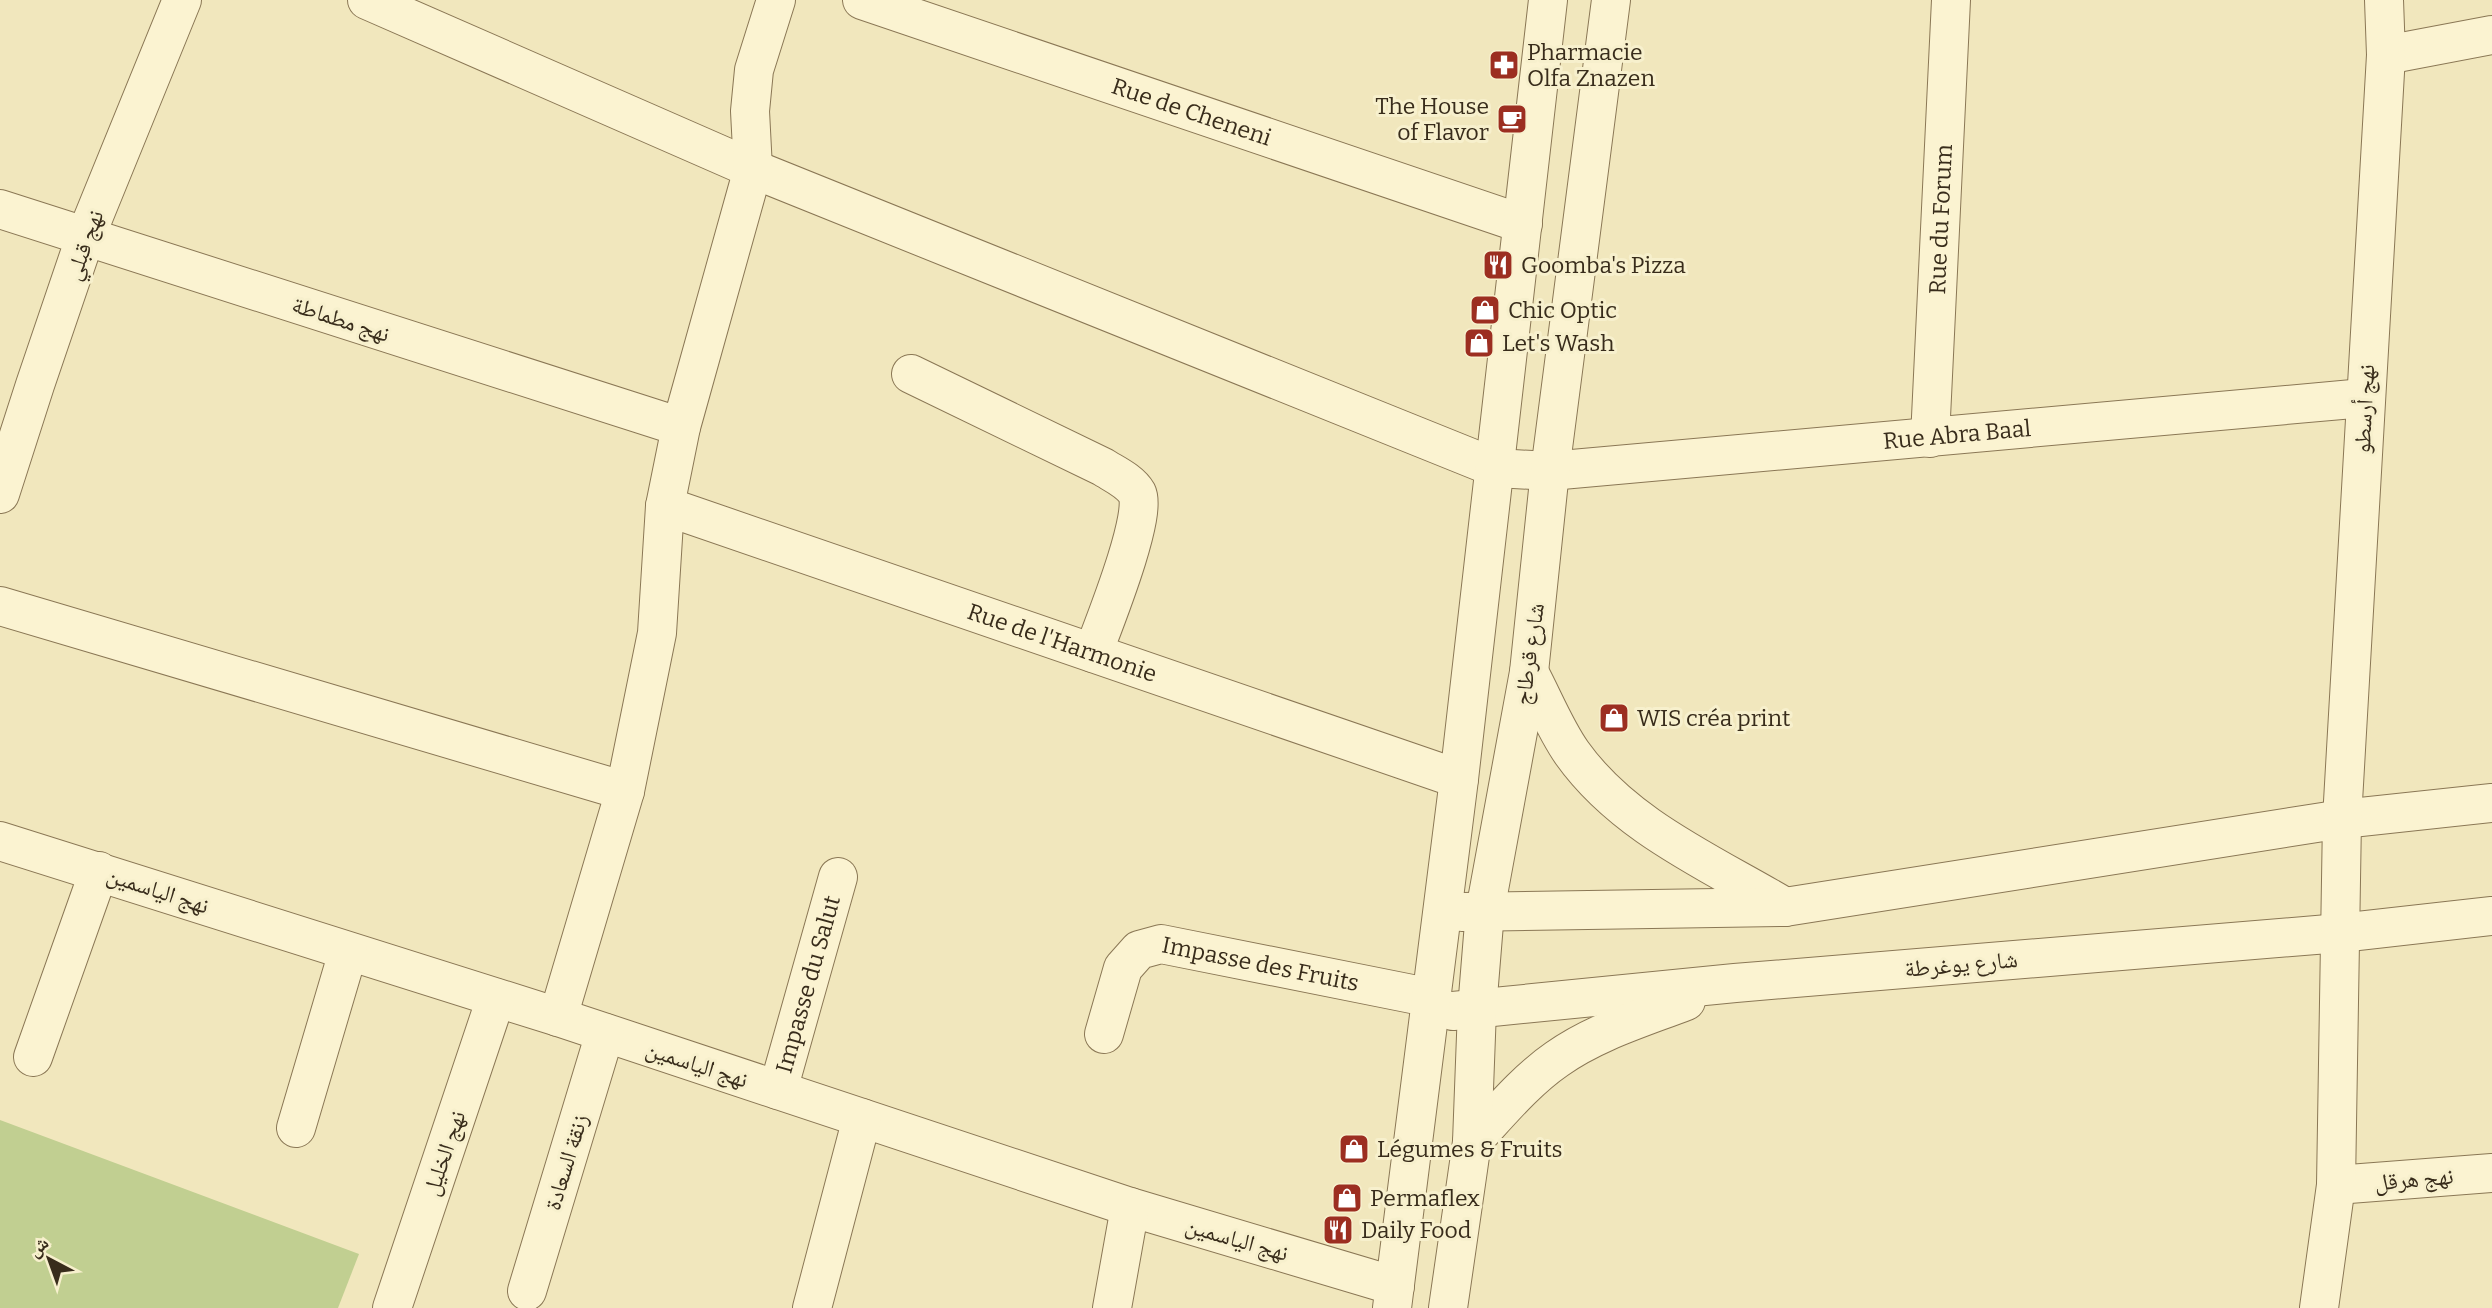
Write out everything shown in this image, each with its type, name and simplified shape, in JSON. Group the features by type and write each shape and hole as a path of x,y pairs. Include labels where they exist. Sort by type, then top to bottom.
{"street":[{"name":"نهج قبلي","path":"0,494 85,238 182,0"},
{"name":"Rue Abra Baal","path":"367,0 752,169 1496,468 1550,471 2364,398"},
{"path":"558,1017 625,791 657,633 665,506 681,427 752,169 750,111 754,70 776,0"},
{"name":"Rue de Cheneni","path":"862,0 1523,224"},
{"path":"1394,1297 1496,468 1548,0"},
{"name":"شارع قرطاج","path":"1448,1308 1472,1142 1477,1009 1485,911 1529,672 1550,471 1611,0"},
{"name":"Rue du Forum","path":"1930,438 1951,0"},
{"name":"نهج أرسطو","path":"2319,1308 2336,1185 2342,819 2364,398 2386,55 2384,0"},
{"path":"2386,55 2492,35"},
{"name":"نهج مطماطة","path":"0,209 681,427"},
{"path":"911,374 1103,467 1126,481 1138,494 1139,515 1133,539 1093,653"},
{"name":"Rue de l'Harmonie","path":"665,506 1459,779"},
{"path":"0,606 625,791"},
{"path":"1529,672 1572,752 1597,782 1636,816 1679,847 1785,907"},
{"path":"1442,913 1785,907 2342,819 2492,803"},
{"name":"نهج الياسمين","path":"0,841 558,1017 1394,1297"},
{"path":"33,1057 99,871"},
{"name":"Impasse du Salut","path":"778,1090 838,877"},
{"name":"شارع يوغرطة","path":"1431,1006 1477,1009 1735,982 2340,933 2492,916"},
{"name":"Impasse des Fruits","path":"1104,1034 1122,968 1139,950 1161,944 1431,1006"},
{"path":"296,1128 348,952"},
{"path":"1472,1142 1521,1090 1557,1059 1587,1041 1626,1024 1735,982"},
{"name":"نهج الخليل","path":"391,1308 496,998"},
{"name":"زنقة السعادة","path":"527,1291 605,1033"},
{"path":"812,1308 862,1118"},
{"name":"نهج هرقل","path":"2336,1185 2492,1173"},
{"path":"1112,1308 1130,1207"}],"green space":[{"path":"0,1120 359,1254 338,1308 0,1308"}],"place":[{"name":"Pharmacie Olfa Znazen","path":"1504,65"},
{"name":"The House of Flavor","path":"1512,119"},
{"name":"Goomba's Pizza","path":"1498,265"},
{"name":"Chic Optic","path":"1485,310"},
{"name":"Let's Wash","path":"1479,343"},
{"name":"WIS créa print","path":"1614,718"},
{"name":"Légumes & Fruits","path":"1354,1149"},
{"name":"Permaflex","path":"1347,1198"},
{"name":"Daily Food","path":"1338,1230"}]}
